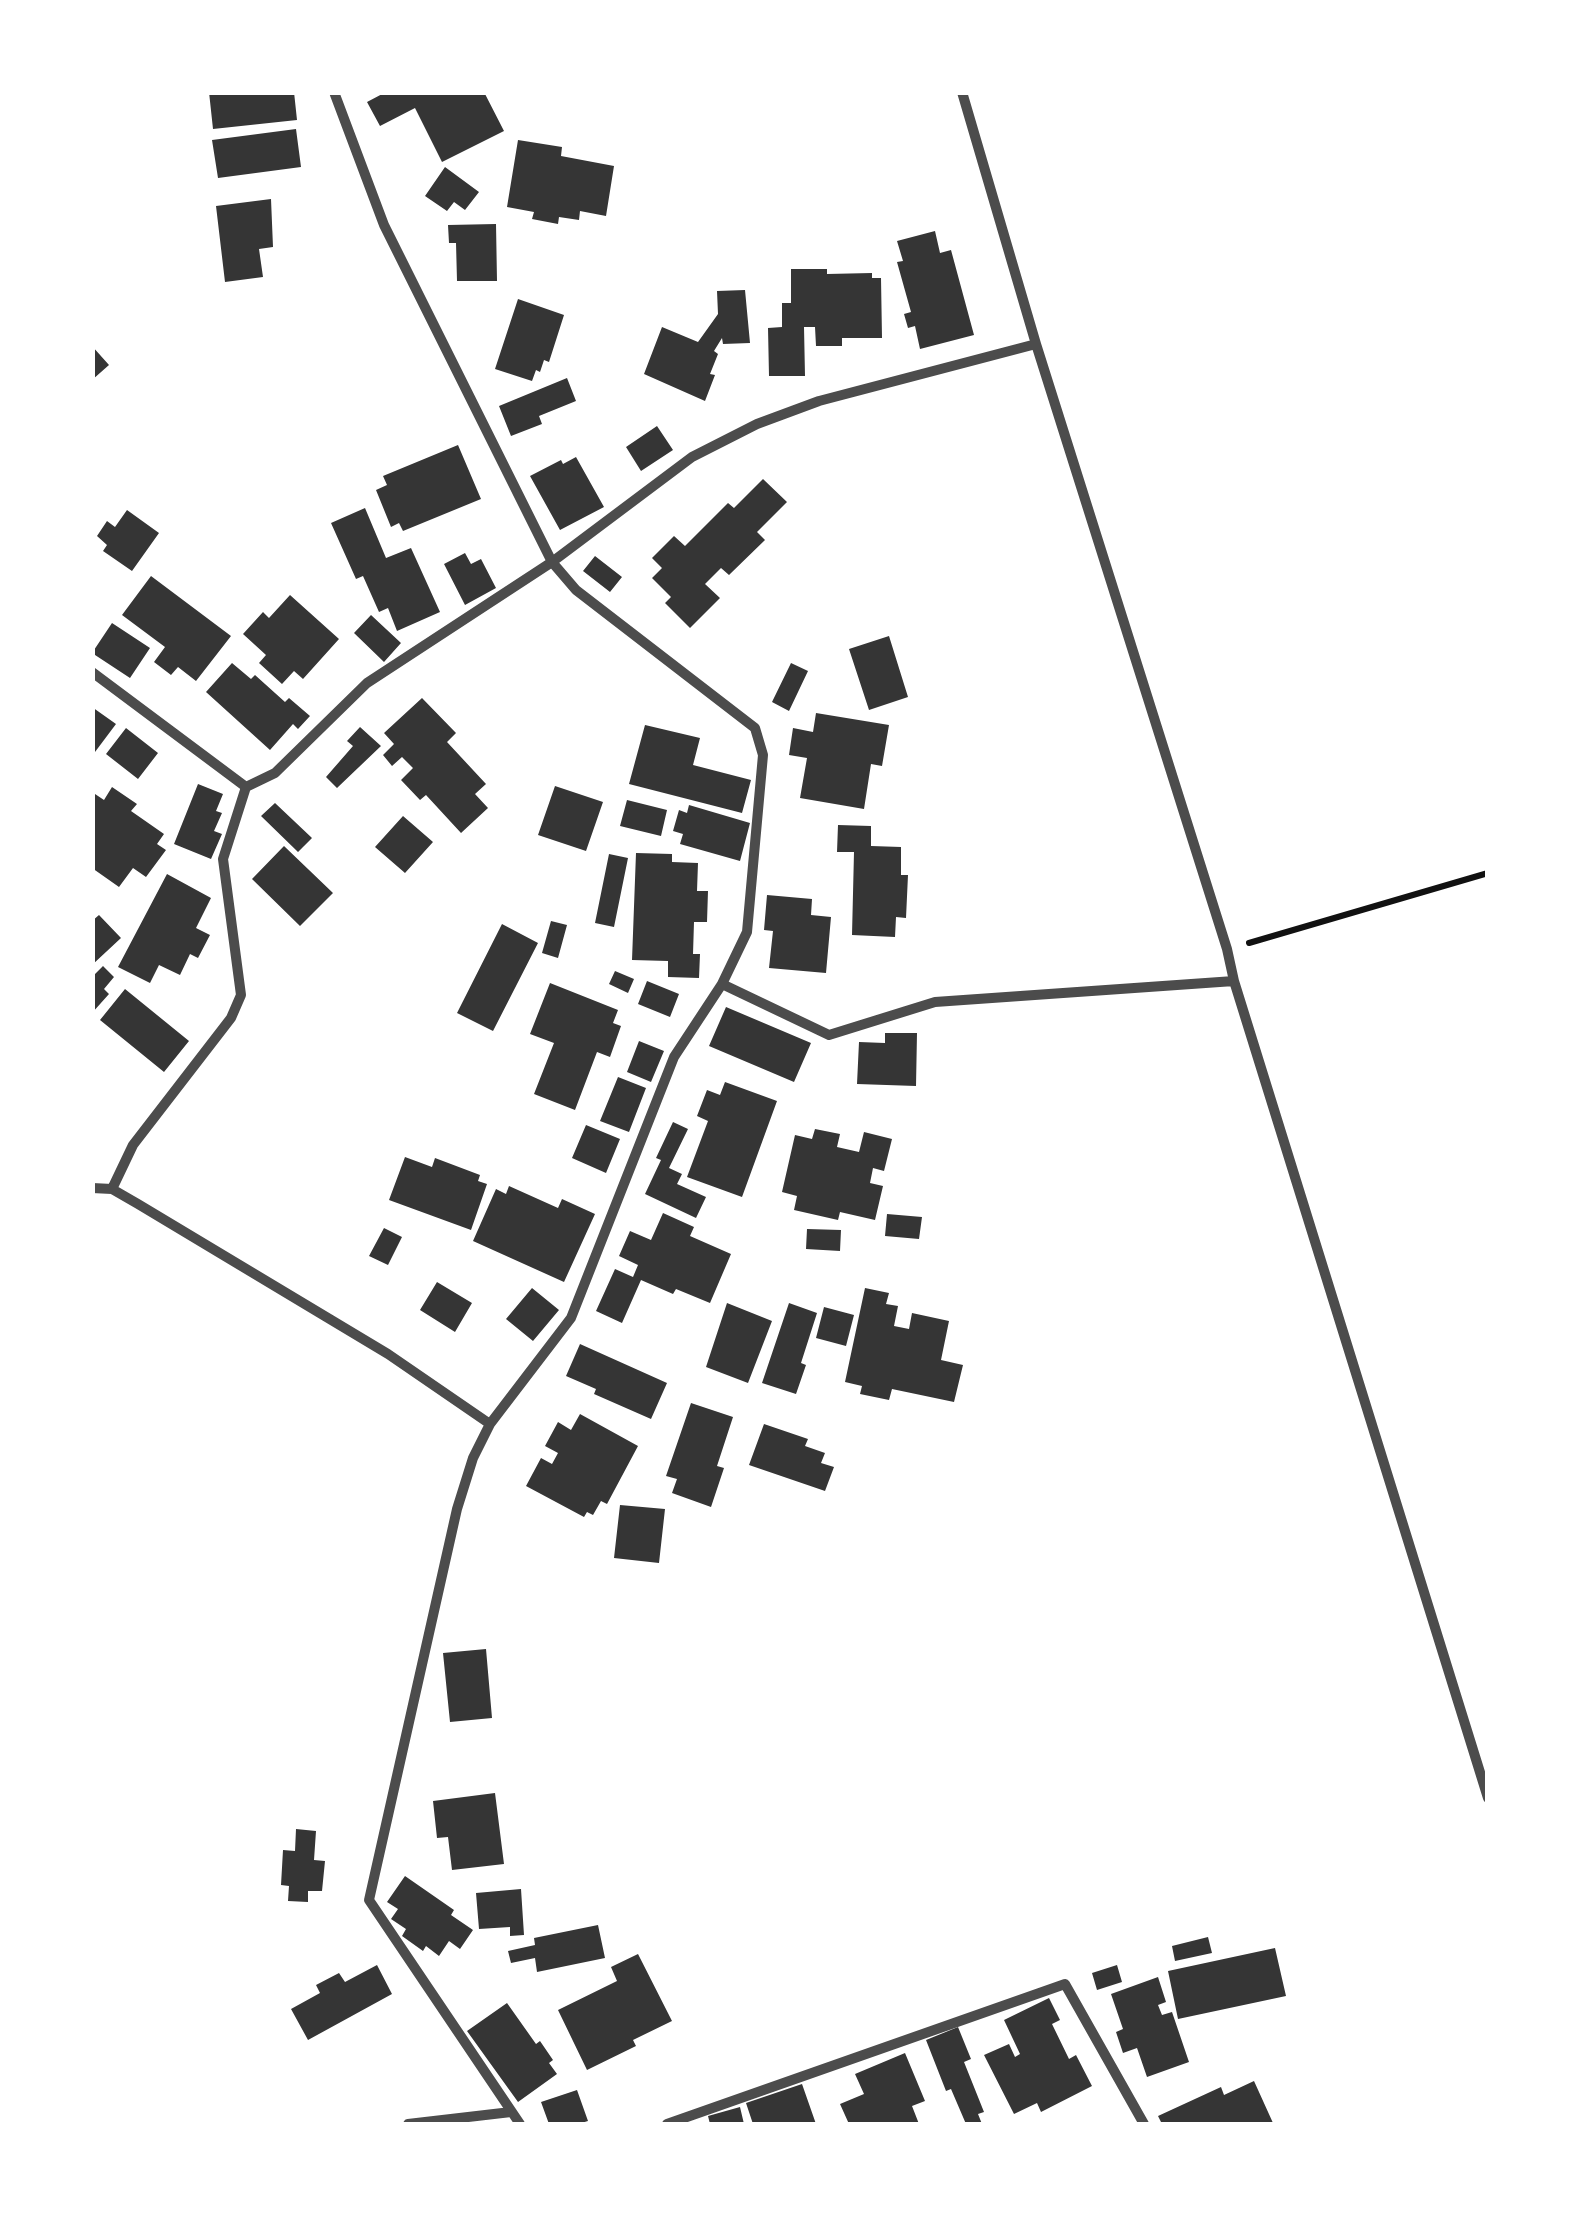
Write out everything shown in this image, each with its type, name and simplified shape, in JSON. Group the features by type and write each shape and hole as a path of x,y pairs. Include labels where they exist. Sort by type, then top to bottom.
{"street":[{"path":"334,92 384,226 552,562 576,590 755,728 762,754 747,932 722,984 674,1058 571,1318 490,1424 473,1458 457,1509 369,1900 520,2124"},
{"path":"962,92 1036,344 1488,1798"},
{"path":"112,1189 133,1146 232,1018 241,996 223,858 246,787 275,773 367,683 552,562 692,457 757,424 819,402 1036,344"},
{"path":"92,672 246,787"},
{"path":"722,984 829,1034 935,1002 1234,981"},
{"path":"92,1188 112,1189 388,1354 490,1424"},
{"path":"667,2124 1064,1984 1144,2124"},
{"path":"408,2124 510,2112"}],"path":[{"path":"1227,949 1488,873"}],"building":[{"path":"209,92 294,92 297,120 213,129"},
{"path":"386,92 484,92 504,131 442,162 415,108 380,126 367,102"},
{"path":"296,129 301,167 218,178 212,140"},
{"path":"518,140 562,147 561,156 614,166 606,216 580,211 579,220 559,217 558,224 532,219 534,212 507,207"},
{"path":"445,167 479,192 465,210 454,202 447,211 425,196"},
{"path":"271,199 273,247 259,249 263,277 225,282 216,206"},
{"path":"496,224 497,281 457,281 456,243 449,243 448,225"},
{"path":"935,231 940,253 951,250 974,335 920,349 915,326 908,328 904,314 911,312 897,262 903,261 897,241"},
{"path":"791,269 827,269 827,274 872,273 872,278 881,278 882,338 842,338 842,346 816,346 815,327 804,327 805,376 769,376 768,328 782,327 782,303 791,303"},
{"path":"745,290 750,343 723,344 722,338 714,351 718,354 710,374 715,375 705,401 644,374 662,327 698,342 718,314 717,291"},
{"path":"518,299 564,315 549,362 544,360 532,381 495,369"},
{"path":"92,346 109,365 92,380"},
{"path":"567,378 576,401 539,416 542,424 511,436 499,406"},
{"path":"657,426 673,450 641,471 626,447"},
{"path":"458,445 481,499 403,531 399,523 391,527 376,490 387,485 383,476"},
{"path":"576,457 604,507 560,530 530,476"},
{"path":"763,479 787,502 757,532 765,540 729,575 721,568 705,584 720,598 690,628 665,603 671,597 652,578 662,568 652,558 674,536 685,546 728,503 734,508"},
{"path":"365,508 386,558 411,548 440,612 397,631 388,608 379,612 363,576 356,579 331,523"},
{"path":"127,510 159,533 132,571 103,551 107,545 97,536 107,521 115,527"},
{"path":"465,553 471,564 481,559 496,588 465,605 444,564"},
{"path":"595,556 622,577 610,592 583,571"},
{"path":"151,576 231,636 196,681 178,667 171,675 154,662 165,647 122,615"},
{"path":"290,595 339,639 303,679 294,671 282,684 259,663 266,655 243,634 263,612 269,618"},
{"path":"371,615 401,643 384,662 354,633"},
{"path":"112,623 150,648 130,678 92,653"},
{"path":"889,636 908,697 869,710 849,649"},
{"path":"232,663 251,679 255,675 285,702 289,698 310,716 298,729 293,724 270,750 206,692"},
{"path":"791,663 808,671 789,711 772,702"},
{"path":"422,698 456,733 447,742 486,784 475,794 488,808 461,833 426,795 420,800 401,780 413,768 402,757 392,766 383,755 394,744 384,733"},
{"path":"92,707 116,724 92,756"},
{"path":"816,713 889,725 882,766 871,764 864,809 800,798 807,758 789,755 793,728 813,732"},
{"path":"645,725 700,738 693,765 751,780 742,813 629,784"},
{"path":"360,727 381,746 337,788 326,777 353,746 347,741"},
{"path":"126,728 158,753 138,779 106,754"},
{"path":"198,784 223,794 216,811 222,813 214,831 222,834 211,859 174,844"},
{"path":"555,786 603,802 586,851 538,835"},
{"path":"112,787 137,804 131,811 164,834 157,844 166,850 146,877 133,868 119,887 92,868 92,792 104,800"},
{"path":"627,800 667,810 661,836 620,826"},
{"path":"275,803 312,838 298,852 261,816"},
{"path":"689,805 750,823 740,861 680,844 683,834 673,831 679,810 687,813"},
{"path":"403,816 433,842 405,873 375,847"},
{"path":"838,825 871,826 871,846 901,847 901,875 908,875 906,918 896,917 895,937 852,935 854,852 837,852"},
{"path":"284,846 333,893 300,926 252,879"},
{"path":"636,853 672,854 672,862 698,863 697,891 708,891 707,922 694,922 693,954 700,954 699,978 668,977 668,961 632,960"},
{"path":"609,854 628,858 614,927 595,923"},
{"path":"167,874 211,898 196,928 210,935 198,958 190,954 180,975 159,965 150,983 118,967"},
{"path":"767,895 812,899 811,915 831,917 826,973 769,968 773,931 764,930"},
{"path":"99,915 121,938 92,965 92,921"},
{"path":"551,921 567,925 558,958 542,953"},
{"path":"502,924 538,943 493,1031 457,1013"},
{"path":"103,966 114,977 104,989 109,994 92,1013 92,977"},
{"path":"615,971 634,979 628,993 609,984"},
{"path":"647,981 679,994 670,1017 638,1004"},
{"path":"550,983 618,1010 613,1023 621,1026 610,1057 597,1052 575,1110 534,1094 554,1043 530,1034"},
{"path":"125,989 189,1041 164,1072 100,1020"},
{"path":"726,1007 811,1043 794,1082 709,1046"},
{"path":"885,1033 917,1033 916,1086 857,1084 859,1042 885,1043"},
{"path":"639,1041 664,1051 651,1082 627,1072"},
{"path":"618,1077 646,1088 629,1132 600,1121"},
{"path":"725,1082 777,1101 742,1197 687,1177 708,1121 697,1116 707,1090 720,1095"},
{"path":"673,1122 688,1129 669,1168 682,1174 677,1184 706,1197 696,1218 645,1194"},
{"path":"586,1125 620,1139 606,1173 572,1158"},
{"path":"815,1129 840,1134 837,1147 859,1152 864,1132 892,1139 884,1171 873,1168 870,1183 883,1186 875,1220 840,1212 838,1220 794,1210 797,1196 782,1192 795,1135 812,1139"},
{"path":"405,1157 432,1167 435,1158 480,1175 478,1181 487,1184 471,1230 389,1200"},
{"path":"509,1186 558,1208 562,1199 595,1214 564,1282 473,1241 496,1189 506,1194"},
{"path":"663,1213 694,1227 690,1236 731,1254 710,1303 676,1289 673,1294 641,1280 622,1323 596,1311 615,1269 633,1277 638,1265 619,1256 630,1231 651,1240"},
{"path":"887,1214 922,1217 919,1239 885,1236"},
{"path":"384,1228 402,1237 388,1265 369,1256"},
{"path":"807,1229 841,1230 840,1251 806,1249"},
{"path":"437,1282 472,1303 455,1332 420,1310"},
{"path":"532,1288 559,1310 533,1341 506,1319"},
{"path":"865,1288 889,1293 886,1304 898,1306 894,1326 909,1329 912,1313 949,1321 941,1360 963,1365 954,1402 892,1389 889,1400 860,1394 862,1386 845,1382"},
{"path":"727,1303 772,1321 748,1383 706,1367"},
{"path":"789,1303 817,1313 796,1394 762,1383"},
{"path":"824,1307 854,1315 846,1346 816,1338"},
{"path":"580,1344 667,1383 651,1419 594,1394 596,1389 566,1376"},
{"path":"691,1403 733,1417 717,1466 724,1468 711,1507 672,1493 677,1479 666,1476"},
{"path":"580,1414 638,1446 607,1504 601,1501 593,1515 587,1512 584,1517 526,1486 541,1458 552,1464 558,1453 545,1446 558,1422 571,1430"},
{"path":"764,1424 808,1439 805,1446 825,1453 821,1463 834,1467 825,1491 749,1465"},
{"path":"620,1505 665,1509 659,1563 614,1558"},
{"path":"486,1649 492,1718 450,1722 443,1653"},
{"path":"495,1793 504,1864 452,1870 448,1837 437,1838 433,1801"},
{"path":"296,1829 316,1831 314,1860 325,1861 322,1891 308,1891 308,1902 288,1901 289,1886 281,1885 283,1850 295,1851"},
{"path":"405,1876 454,1910 451,1915 473,1930 460,1949 449,1941 439,1956 426,1946 423,1951 402,1936 406,1929 391,1919 398,1909 387,1902"},
{"path":"521,1889 524,1935 510,1936 510,1927 479,1929 476,1893"},
{"path":"598,1925 605,1958 537,1972 535,1958 511,1963 508,1951 535,1945 534,1938"},
{"path":"1208,1937 1212,1953 1175,1961 1172,1946"},
{"path":"1275,1948 1286,1996 1178,2019 1168,1971"},
{"path":"638,1954 672,2021 633,2040 636,2046 587,2070 558,2010 617,1981 611,1967"},
{"path":"377,1965 392,1994 308,2040 291,2009 320,1993 316,1985 339,1973 345,1982"},
{"path":"1117,1965 1122,1982 1097,1990 1092,1973"},
{"path":"1158,1977 1166,2002 1158,2005 1162,2015 1172,2012 1189,2062 1147,2077 1137,2048 1123,2053 1116,2032 1123,2029 1111,1994"},
{"path":"1049,1998 1060,2020 1052,2024 1069,2059 1076,2055 1092,2086 1041,2112 1037,2103 1014,2114 984,2055 1009,2044 1015,2057 1020,2054 1004,2020"},
{"path":"507,2003 536,2044 540,2041 557,2074 518,2102 467,2031"},
{"path":"958,2027 971,2059 964,2062 984,2112 978,2114 982,2124 966,2124 951,2089 946,2091 926,2040"},
{"path":"905,2053 925,2101 912,2106 919,2124 849,2124 840,2104 864,2094 855,2074"},
{"path":"1254,2081 1273,2123 1162,2124 1158,2116 1221,2087 1224,2095"},
{"path":"802,2084 816,2124 753,2124 746,2103"},
{"path":"577,2090 588,2121 549,2124 541,2102"},
{"path":"740,2107 744,2124 710,2124 708,2116"}]}
